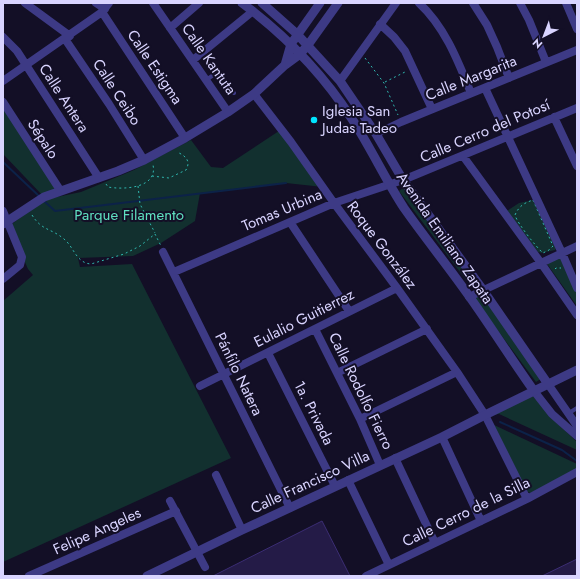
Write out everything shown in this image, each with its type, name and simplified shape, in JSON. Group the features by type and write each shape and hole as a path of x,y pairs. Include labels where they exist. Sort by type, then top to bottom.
{"street":[{"name":"Calle Ceibo","path":"25,3 67,37 109,104 147,159"},
{"name":"Calle Estigma","path":"96,3 105,8 185,138"},
{"name":"Calle Kantuta","path":"153,3 228,112"},
{"path":"170,28 199,3"},
{"name":"Avenida Emiliano Zapata","path":"242,3 291,44 309,62 338,99 351,117 404,208 469,296 534,391 552,414 577,436"},
{"name":"Avenida Emiliano Zapata","path":"262,3 297,34 340,81 376,134 403,180 483,290 577,426"},
{"path":"285,65 291,44 320,3"},
{"path":"5,223 44,197 147,159 228,112 254,94 285,65 300,54 338,3"},
{"path":"340,81 396,3"},
{"path":"419,3 429,12 446,38 471,93"},
{"path":"473,3 487,25 509,78"},
{"path":"520,3 529,20 546,62"},
{"path":"566,3 577,29"},
{"path":"3,81 27,66 105,8"},
{"path":"193,60 253,11"},
{"path":"380,24 400,44 432,109"},
{"name":"Calle Antera","path":"3,37 17,51 101,177"},
{"name":"Calle Margarita","path":"376,134 432,109 577,50"},
{"path":"485,88 577,288"},
{"name":"Roque González","path":"254,94 291,142 427,329 486,414 527,499"},
{"name":"Sépalo","path":"3,102 60,190"},
{"name":"Calle Cerro del Potosí","path":"403,180 577,108"},
{"path":"554,117 577,166"},
{"path":"463,156 577,315"},
{"name":"Tomas Urbina","path":"174,272 334,203 403,180"},
{"path":"3,211 5,223 20,251 22,261 20,265 3,280"},
{"path":"290,222 349,311"},
{"path":"469,296 577,246"},
{"name":"Pánfilo Natera","path":"163,252 290,508"},
{"name":"Eulalio Guitierrez","path":"200,386 397,288"},
{"name":"Calle Rodolfo Fierro","path":"315,328 360,419 380,465"},
{"path":"337,373 427,329"},
{"name":"1a. Privada","path":"268,353 335,486"},
{"name":"Calle Francisco Villa","path":"147,576 335,486 442,437 577,370"},
{"path":"360,419 457,372"},
{"path":"442,437 481,521"},
{"path":"395,458 435,543"},
{"name":"Calle Cerro de la Silla","path":"366,576 527,499 577,472"},
{"path":"216,475 242,530"},
{"path":"348,480 389,565"},
{"path":"170,501 205,567"},
{"name":"Felipe Angeles","path":"29,576 176,511"}],"lane":[{"path":"206,80 214,74 234,92"},
{"path":"569,413 577,408"}],"path":[{"path":"361,52 384,83 401,122"},
{"path":"384,83 412,68"},
{"path":"152,176 169,178 186,170 189,165 188,160 184,155 174,151 169,146"},
{"path":"101,177 108,187 138,186 145,183 153,173 154,166 147,159"},
{"path":"138,186 140,204 163,252"},
{"path":"533,200 553,246 543,253 517,221 515,215 520,206 527,201 533,200"},
{"path":"28,207 43,228 52,230 65,239 70,244 78,258 86,263 91,264 124,254 140,246 155,234"},
{"path":"553,272 556,268 564,269"}],"green space":[{"path":"3,103 60,190 44,197 3,154"},
{"name":"Parque Filamento","path":"282,129 323,187 286,183 200,193 195,221 161,243 133,256 78,258 80,267 132,264 231,458 3,562 3,301 33,275 28,269 9,226 42,202 52,198 81,192 134,170 191,140 211,167 223,168"},
{"path":"409,184 479,284 472,288 399,191"},
{"path":"533,200 558,245 555,250 542,253 538,252 507,211 519,203"},
{"path":"561,255 577,289 577,306 545,261"},
{"path":"484,291 545,376 536,382 473,297"},
{"path":"531,394 556,422 577,442 577,450 499,414 488,416"},
{"path":"492,424 577,464 577,473 530,493 527,491"}],"building":[{"path":"322,521 350,576 213,576"},
{"path":"577,559 577,576 542,576"}],"waterway":[{"path":"3,162 40,197"},
{"path":"43,200 55,211 286,183"},
{"path":"500,422 562,450 577,461"}],"place":[{"name":"Iglesia San Judas Tadeo","path":"314,120"}]}
